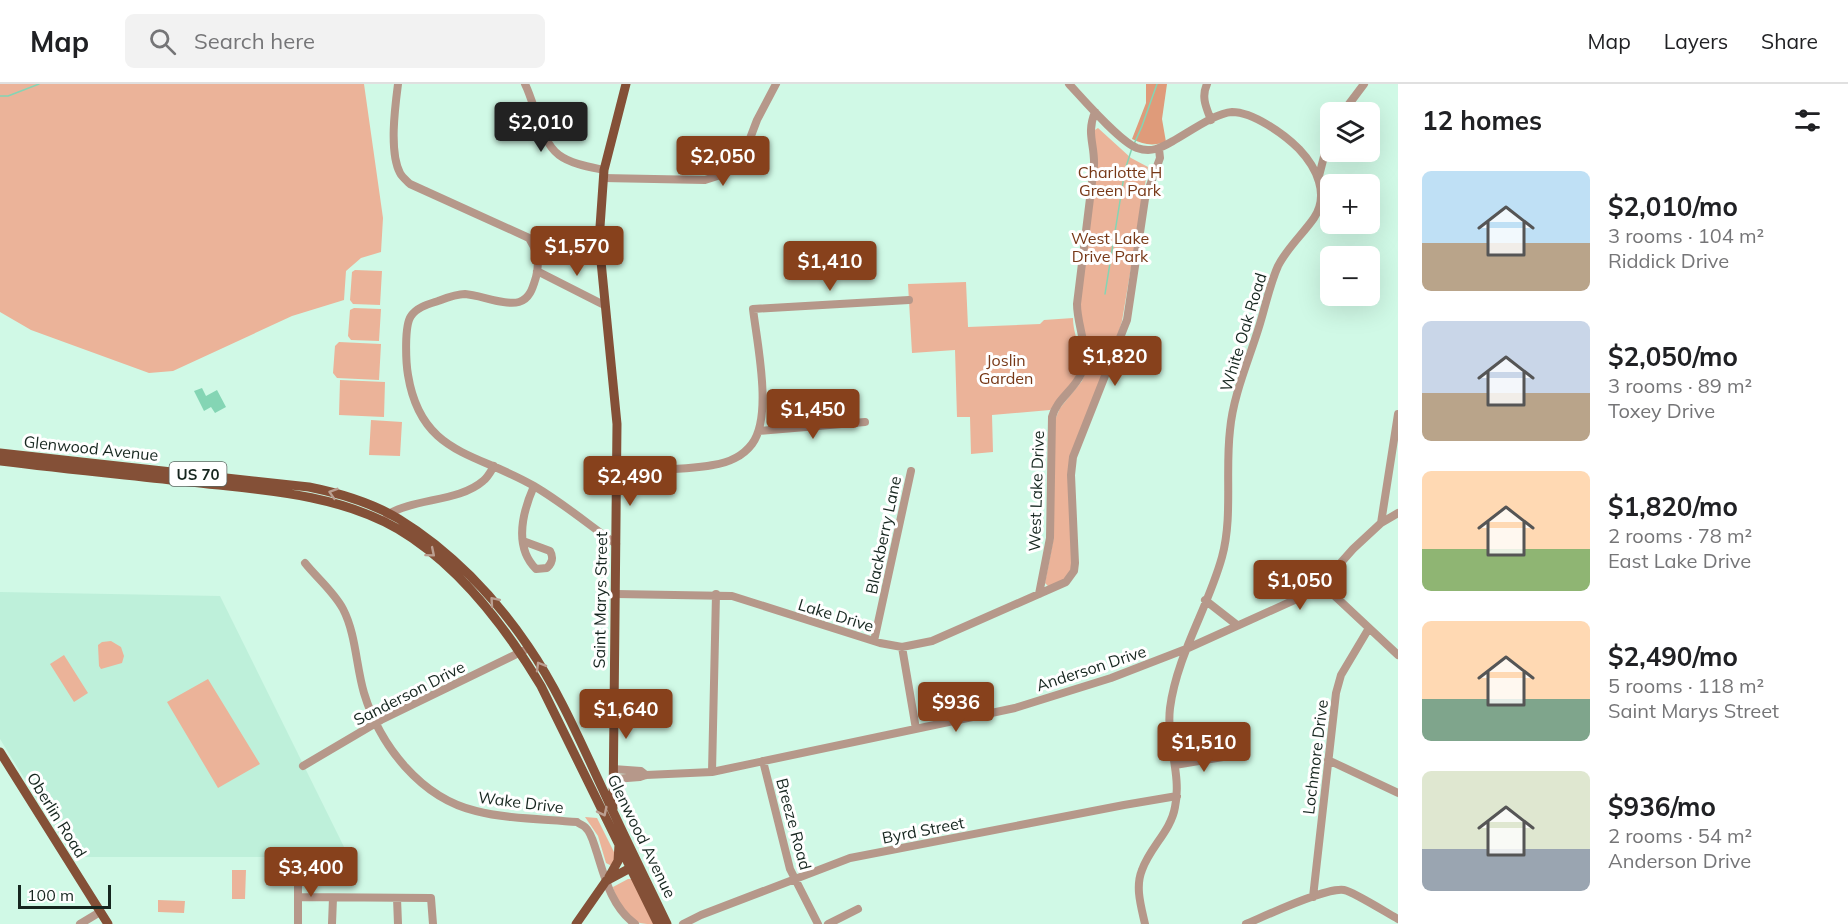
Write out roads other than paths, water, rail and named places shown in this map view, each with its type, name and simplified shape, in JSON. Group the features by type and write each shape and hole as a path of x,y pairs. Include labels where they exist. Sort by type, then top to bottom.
{"main road":[{"name":"Saint Marys Street","path":"613,811 616,424 599,241 603,174 626,84"},
{"name":"Glenwood Avenue","path":"0,453 281,483 326,491 424,536 482,588 510,620 525,650 550,684 619,843 667,924"},
{"name":"Glenwood Avenue","path":"0,462 302,495 385,517"},
{"name":"Oberlin Road","path":"0,752 4,766 108,924"},
{"path":"594,783 613,774"},
{"name":"Glenwood Avenue","path":"594,783 613,811 658,924"},
{"path":"576,924 612,874 618,861 619,843"},
{"path":"606,881 634,866"}],"street":[{"path":"398,84 393,122 397,164 401,175 410,184 529,238 537,250 537,271 531,291 520,302 512,303 463,294 421,307 410,316 407,331 408,373 415,405 433,432 456,450 495,466 534,486 616,544"},
{"path":"525,84 547,140 560,155 603,174 705,180 727,173 743,157 757,120 776,84"},
{"path":"1069,84 1095,112 1136,148 1159,149 1230,112 1246,114 1262,122 1298,148 1319,176"},
{"path":"1207,84 1203,93 1211,120"},
{"path":"1350,102 1364,84"},
{"name":"West Lake Drive","path":"1039,594 1050,538 1053,412 1076,384 1084,365 1077,304 1094,166 1089,129 1095,112"},
{"name":"Lake Drive","path":"616,594 732,596 902,648 932,641 1066,582 1074,571 1076,551 1071,475 1073,458 1127,321 1145,199 1160,158 1159,149"},
{"name":"White Oak Road","path":"1145,924 1138,890 1142,870 1175,811 1177,796 1175,765 1169,733 1170,708 1186,649 1222,556 1226,532 1230,429 1235,405 1278,266 1316,216 1321,197 1319,176 1323,162"},
{"path":"537,271 604,305"},
{"path":"617,471 713,465 743,454 753,443 759,431 762,414 762,388 753,309 909,300"},
{"path":"1381,523 1398,414"},
{"path":"759,431 865,422"},
{"path":"385,517 468,490 484,480 495,466"},
{"name":"Blackberry Lane","path":"874,640 911,471"},
{"path":"523,541 521,526 525,507 534,486"},
{"name":"Anderson Drive","path":"613,774 641,771 646,775 712,772 1015,708 1111,678 1186,649 1301,597 1322,584 1353,549 1381,523 1397,515"},
{"name":"Wake Drive","path":"305,563 342,607 350,628 364,692 376,723 395,756 405,768 431,789 475,811 577,822 585,827 593,840 606,881 620,909 635,924"},
{"path":"1322,584 1398,655"},
{"path":"712,772 716,594"},
{"path":"1205,600 1238,625"},
{"name":"Lochmore Drive","path":"1313,897 1336,693 1341,675 1368,628"},
{"path":"902,648 916,729"},
{"name":"Sanderson Drive","path":"303,766 425,697 525,650"},
{"path":"1175,765 1228,756"},
{"path":"1328,760 1398,793"},
{"name":"Breeze Road","path":"764,761 794,879 818,924"},
{"name":"Byrd Street","path":"683,924 850,858 1177,796"},
{"path":"298,872 298,924"},
{"path":"1246,924 1313,897 1344,890 1398,919"},
{"path":"298,897 431,898 433,924"},
{"path":"332,924 333,898"},
{"path":"397,898 398,924"},
{"path":"828,924 858,909"},
{"path":"80,924 100,912"}],"waterway":[{"path":"0,96 8,96 39,84"},
{"path":"1134,144 1157,84"},
{"path":"1105,294 1125,170 1132,148"}],"park label":[{"name":"Charlotte H Green Park","path":"1120,181"},
{"name":"West Lake Drive Park","path":"1110,247"},
{"name":"Joslin Garden","path":"1006,369"}]}
